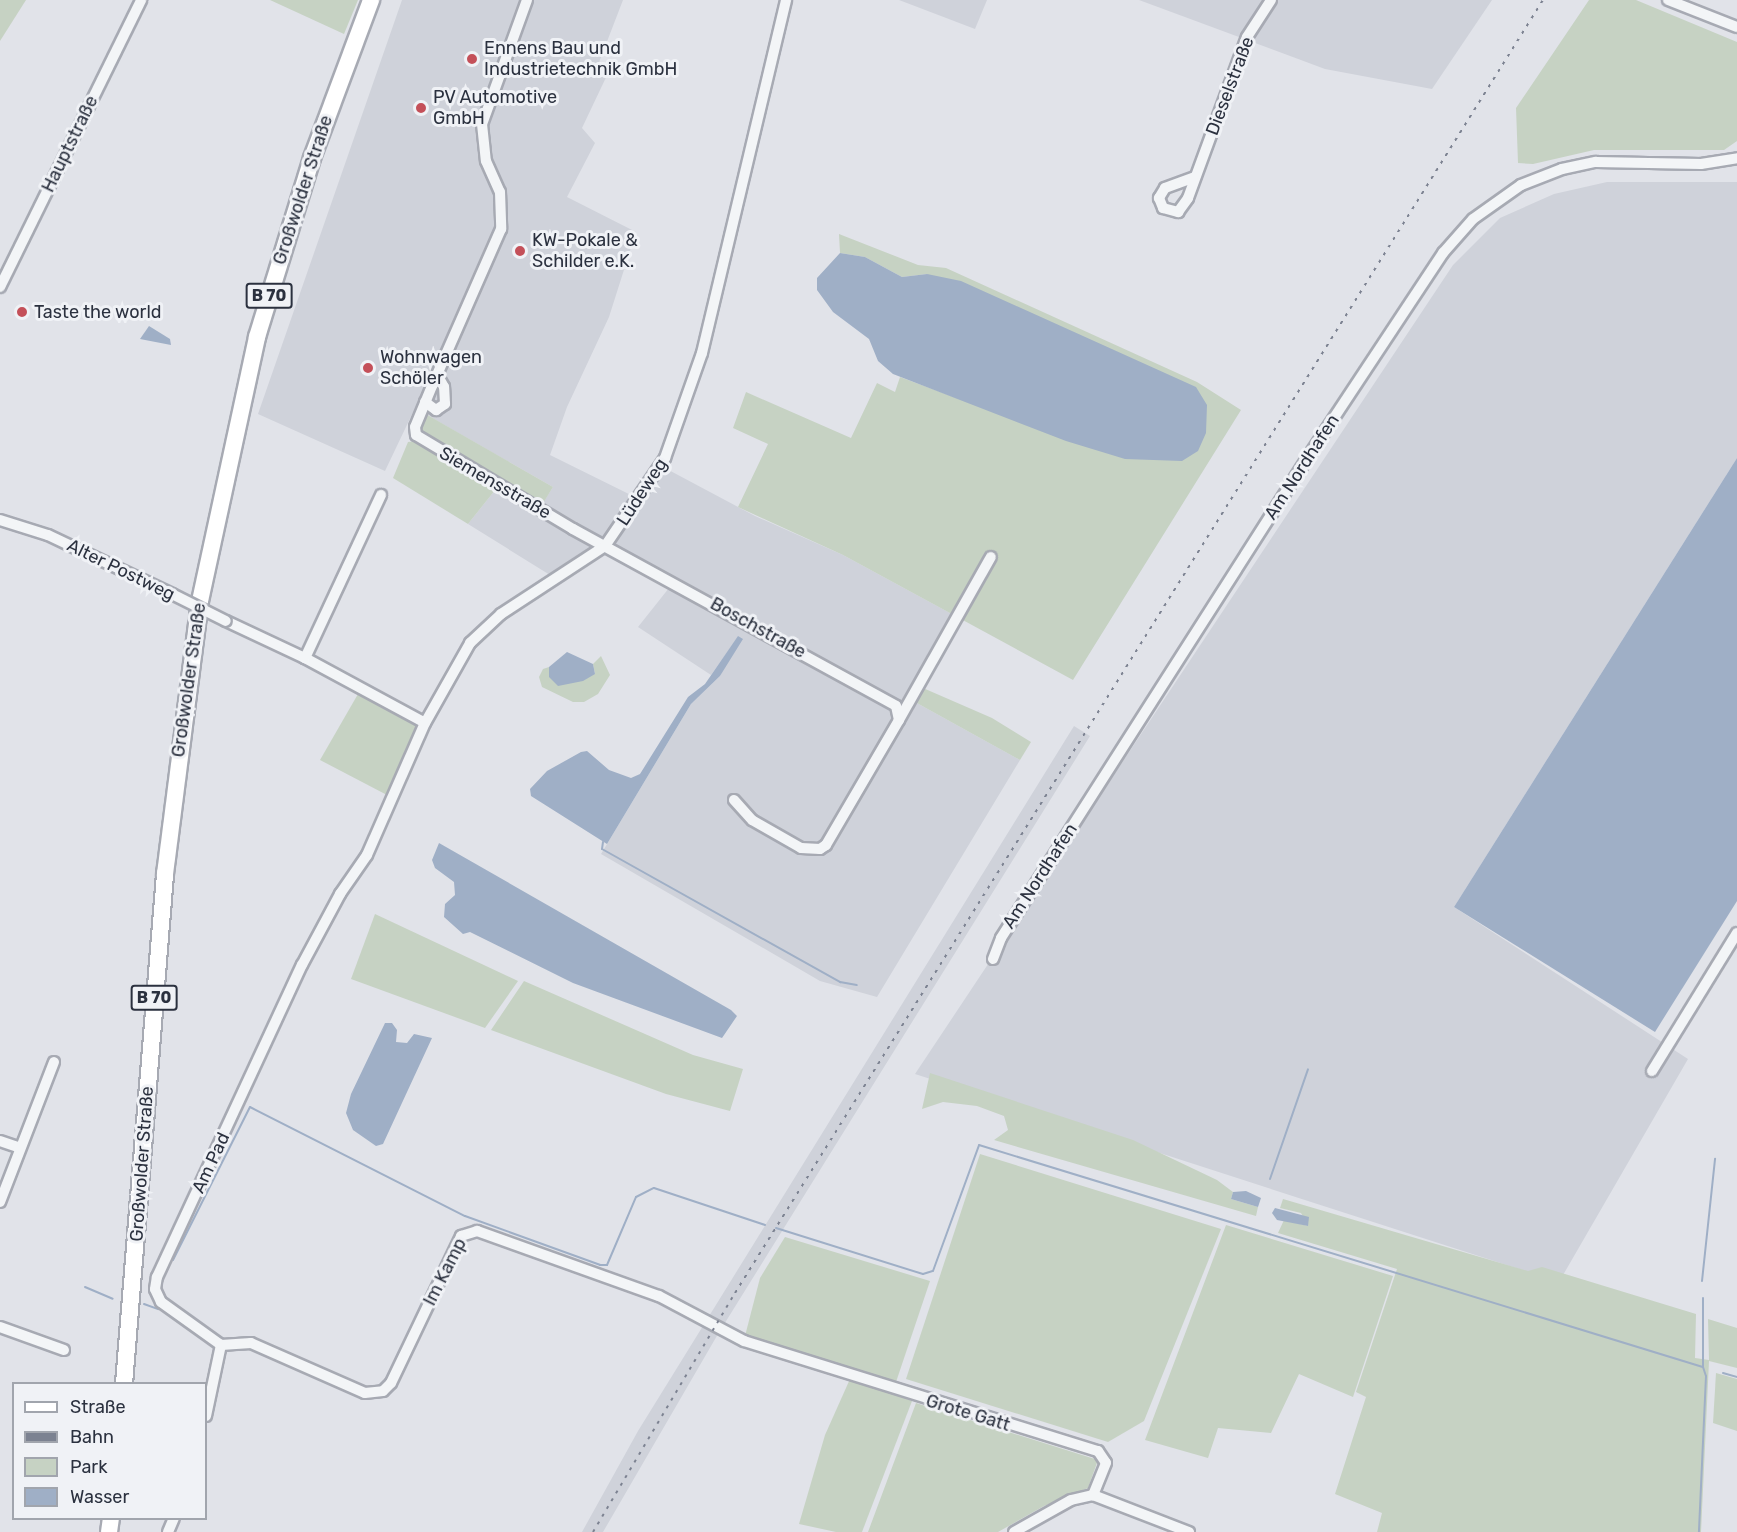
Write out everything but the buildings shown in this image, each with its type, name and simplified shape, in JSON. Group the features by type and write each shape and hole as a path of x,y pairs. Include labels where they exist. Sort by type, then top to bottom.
{"main road":[{"name":"Großwolder Straße","path":"124,1382 165,874 200,601 257,337 312,158 371,0"}],"street":[{"name":"Hauptstraße","path":"0,287 141,0"},
{"name":"Siemensstraße","path":"527,0 482,124 486,161 500,192 501,229 415,427 422,441 605,546"},
{"name":"Lüdeweg","path":"340,894 367,855 425,723 478,633 605,546 651,484 692,390 786,0"},
{"name":"Dieselstraße","path":"1195,177 1246,37 1271,0"},
{"path":"1668,0 1737,27"},
{"name":"Am Nordhafen","path":"993,959 1001,938 1308,457 1443,253 1473,219 1521,185 1562,169 1596,162 1701,164 1737,158"},
{"path":"425,402 436,410 445,404 444,387 438,376"},
{"path":"305,658 381,495"},
{"name":"Alter Postweg","path":"0,520 48,535 172,594 305,658 425,723"},
{"name":"Boschstraße","path":"605,546 896,706 899,720"},
{"path":"734,800 752,820 801,848 820,849 826,845 991,557"},
{"name":"Am Pad","path":"221,1345 161,1302 155,1289 157,1276 302,965 340,894"},
{"path":"1652,1071 1737,933"},
{"path":"0,1202 54,1062"},
{"path":"0,1141 20,1148"},
{"name":"Im Kamp","path":"221,1345 251,1343 365,1393 382,1391 391,1383 461,1236 470,1231 659,1296 710,1324"},
{"name":"Grote Gatt","path":"710,1324 744,1341 819,1367 1098,1451 1106,1463 1094,1495"},
{"path":"0,1327 64,1350"},
{"path":"207,1411 221,1345"},
{"path":"1014,1532 1071,1500 1094,1495 1189,1532"}],"shaded area":[{"path":"402,0 623,0 598,65 610,69 582,128 595,143 567,197 636,232 609,317 567,407 550,455 643,501 663,467 755,516 843,555 961,619 915,702 1020,760 877,997 820,981 601,854 691,704 720,676 738,637 711,675 638,627 669,588 597,547 550,575 468,524 496,489 536,514 553,487 415,408 385,471 258,414"},
{"path":"899,0 987,0 975,29"},
{"path":"1139,0 1492,0 1432,89 1325,69"},
{"path":"1607,182 1737,182 1737,458 1454,907 1688,1059 1559,1282 915,1074 1453,265 1500,218 1554,194"},
{"path":"1074,726 1090,736 718,1334 603,1532 582,1532 638,1431"}],"green space":[{"path":"0,0 26,0 0,41"},
{"path":"270,0 358,0 344,34"},
{"path":"1589,0 1636,0 1737,42 1737,141 1724,150 1594,150 1533,164 1518,163 1516,108"},
{"path":"839,234 918,265 946,268 1197,382 1241,410 1073,680 843,555 738,507 768,444 733,428 746,392 851,438 877,383 895,392 900,377 1091,448 927,274 902,277 865,257 840,253"},
{"path":"424,413 553,487 542,505 419,432"},
{"path":"416,441 496,489 468,524 393,478 408,442"},
{"path":"601,656 610,675 598,694 584,702 573,702 542,687 539,677 543,669 549,667 549,677 595,674 593,664"},
{"path":"923,688 992,718 1031,742 1020,760 915,702"},
{"path":"358,694 417,723 418,729 387,795 320,760"},
{"path":"375,914 518,981 485,1028 351,979"},
{"path":"524,981 693,1055 743,1069 730,1111 666,1094 491,1030"},
{"path":"930,1073 1133,1140 1217,1180 1233,1192 1231,1199 1258,1207 1256,1216 994,1140 1008,1130 1004,1116 977,1106 943,1102 922,1109"},
{"path":"980,1154 1221,1229 1144,1421 1108,1442 906,1379"},
{"path":"1283,1199 1528,1271 1542,1267 1696,1314 1695,1358 1709,1360 1708,1319 1737,1328 1737,1368 1709,1361 1701,1532 1377,1532 1382,1513 1335,1494 1366,1397 1356,1392 1397,1269 1278,1233 1284,1220 1308,1226 1301,1213 1280,1208"},
{"path":"1226,1225 1393,1276 1353,1397 1299,1374 1271,1433 1218,1428 1208,1458 1145,1440"},
{"path":"785,1237 930,1281 895,1385 745,1336 760,1278"},
{"path":"1716,1373 1737,1379 1737,1431 1713,1423"},
{"path":"850,1379 912,1401 862,1532 836,1532 799,1524 825,1435"},
{"path":"916,1403 1098,1460 1088,1488 1044,1506 998,1532 868,1532"}],"water":[{"path":"840,253 865,257 902,277 927,274 961,281 1196,387 1207,405 1206,433 1198,451 1182,461 1125,459 1066,441 893,374 878,361 869,339 833,312 817,290 817,278"},
{"path":"149,326 170,339 171,345 140,339"},
{"path":"1737,458 1737,901 1655,1032 1454,907"},
{"path":"738,636 743,639 720,676 691,704 607,844 531,796 530,789 547,771 581,752 587,751 609,770 631,778 640,774 688,697 705,684"},
{"path":"567,652 593,664 595,674 583,681 558,686 549,677 549,667"},
{"path":"439,843 731,1010 737,1016 722,1038 573,983 470,932 463,934 444,917 445,904 455,895 454,882 435,868 432,860"},
{"path":"385,1023 392,1023 397,1030 396,1042 407,1043 414,1034 432,1038 383,1144 376,1146 353,1130 346,1113 351,1094"},
{"path":"1246,1191 1261,1198 1258,1207 1231,1199 1233,1192"},
{"path":"1275,1208 1309,1217 1308,1226 1277,1220 1272,1213"}],"waterway":[{"path":"603,842 602,849 840,982 857,985"},
{"path":"1270,1179 1308,1069"},
{"path":"173,1260 250,1107 465,1216 600,1265 607,1265 636,1197 654,1188 765,1225"},
{"path":"776,1228 923,1274 933,1271 979,1145 1703,1367 1706,1376 1699,1532"},
{"path":"1702,1281 1715,1159"},
{"path":"85,1287 113,1299"},
{"path":"1703,1298 1703,1367"},
{"path":"144,1304 158,1309"},
{"path":"1723,1373 1737,1377"}],"railway":[{"path":"593,1532 735,1293 1543,0"}],"place":[{"name":"Ennens Bau und Industrietechnik GmbH","path":"472,59"},
{"name":"PV Automotive GmbH","path":"421,108"},
{"name":"KW-Pokale & Schilder e.K.","path":"520,251"},
{"name":"Taste the world","path":"22,312"},
{"name":"Wohnwagen Schöler","path":"368,368"}]}
